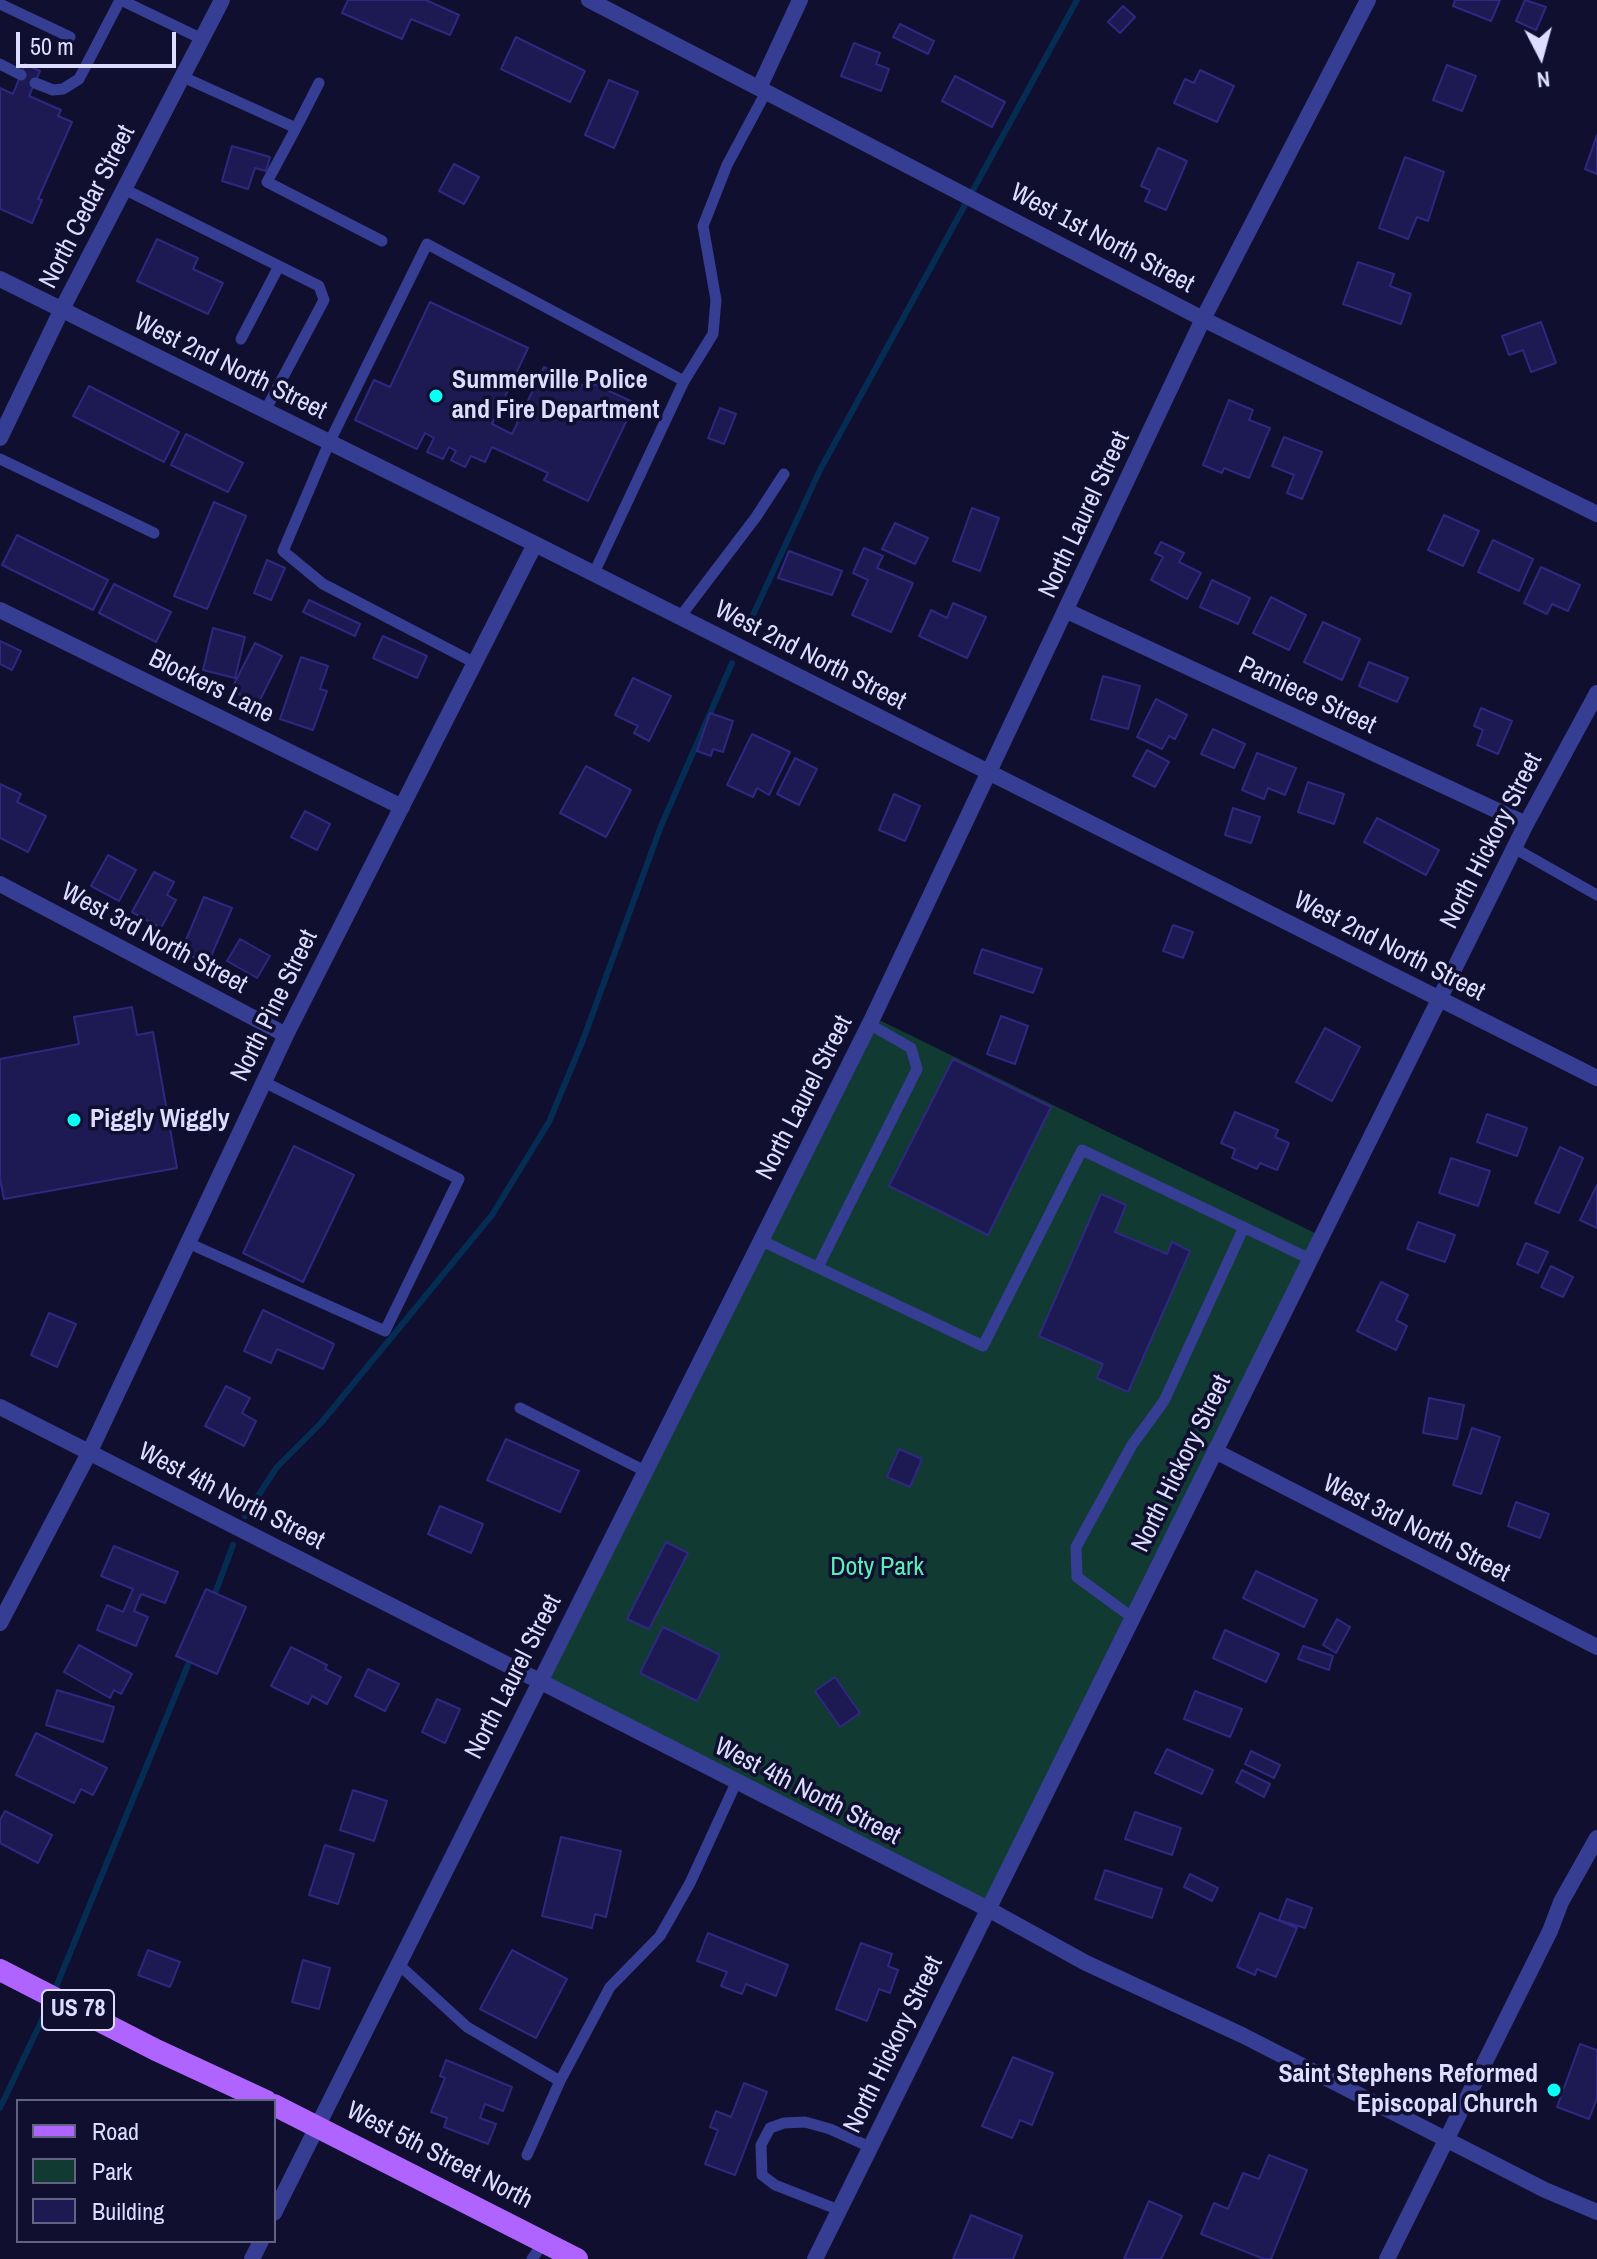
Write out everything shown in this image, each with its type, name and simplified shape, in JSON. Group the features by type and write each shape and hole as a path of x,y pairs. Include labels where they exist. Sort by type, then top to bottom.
{"main road":[{"name":"US 78","path":"0,1970 156,2050 262,2099"},
{"name":"West 5th Street North","path":"276,2106 316,2124 538,2250 577,2259"}],"street":[{"name":"North Cedar Street","path":"0,438 61,311 222,0"},
{"name":"West 1st North Street","path":"589,0 1203,319 1597,514"},
{"path":"763,88 800,0"},
{"name":"North Laurel Street","path":"276,2209 869,1024 1203,319 1368,0"},
{"name":"West 2nd North Street","path":"0,279 594,573 1597,1078"},
{"name":"North Pine Street","path":"0,1623 90,1451 286,1035 535,544"},
{"name":"Blockers Lane","path":"0,610 402,807"},
{"name":"Parniece Street","path":"1067,611 1526,824"},
{"name":"North Hickory Street","path":"815,2259 1514,848 1597,693"},
{"name":"West 3rd North Street","path":"0,884 286,1035"},
{"name":"West 4th North Street","path":"0,1407 988,1909 1086,1963 1242,2035 1597,2212"},
{"name":"West 3rd North Street","path":"1215,1451 1597,1647"},
{"path":"1387,2259 1561,1902 1597,1838"}],"lane":[{"path":"35,83 53,90 63,89 79,79 121,0 202,39"},
{"path":"0,4 70,37"},
{"path":"0,64 21,75"},
{"path":"183,77 296,128"},
{"path":"319,83 267,182 382,241"},
{"path":"594,573 684,381 713,334 716,300 703,226 763,88"},
{"path":"124,189 319,286 324,300 265,411"},
{"path":"475,663 323,584 283,551 329,443 427,244 684,381"},
{"path":"241,339 279,266"},
{"path":"0,459 154,533"},
{"path":"680,617 756,517 784,474"},
{"path":"1514,848 1597,895"},
{"path":"818,1267 917,1069 911,1048 869,1024"},
{"path":"188,1243 385,1331 459,1179 264,1082"},
{"path":"760,1240 983,1346 1082,1150 1310,1259"},
{"path":"1133,1618 1077,1577 1076,1547 1132,1445 1164,1401 1244,1227"},
{"path":"520,1408 645,1471"},
{"path":"527,2155 560,2081 610,1987 660,1936 690,1883 736,1783"},
{"path":"397,1963 467,2027 560,2081"},
{"path":"839,2210 775,2185 762,2175 761,2145 770,2128 784,2123 805,2122 830,2129 870,2147"}],"green space":[{"name":"Doty Park","path":"873,1017 1321,1236 988,1909 538,1683"}],"building":[{"path":"348,0 426,0 459,15 450,35 411,19 402,39 342,13"},
{"path":"1455,0 1500,0 1491,21 1453,6"},
{"path":"1525,0 1546,7 1536,30 1516,21"},
{"path":"1123,6 1135,17 1120,33 1108,22"},
{"path":"900,24 934,41 928,54 893,37"},
{"path":"516,37 585,71 570,102 501,69"},
{"path":"854,43 880,53 876,64 889,69 881,91 841,76"},
{"path":"25,64 40,71 29,96 61,110 58,116 72,122 38,199 42,200 32,223 0,209 0,88 13,94"},
{"path":"1447,65 1476,76 1462,111 1433,100"},
{"path":"1200,70 1234,86 1217,122 1174,103 1185,79 1194,83"},
{"path":"955,76 1005,102 992,127 942,101"},
{"path":"609,80 638,92 614,148 585,135"},
{"path":"1597,135 1597,174 1585,169"},
{"path":"232,146 270,157 266,171 255,168 248,189 222,181"},
{"path":"1158,148 1187,161 1166,210 1145,201 1150,190 1141,186"},
{"path":"1405,157 1444,172 1428,221 1417,217 1408,239 1379,228"},
{"path":"454,164 479,177 464,204 439,191"},
{"path":"157,239 198,258 193,269 223,283 208,314 137,281"},
{"path":"1358,262 1394,274 1390,286 1411,294 1401,324 1343,304"},
{"name":"Summerville Police and Fire Department","path":"430,302 528,348 492,424 512,434 544,367 591,389 594,384 635,403 588,501 544,480 548,473 492,447 485,462 471,456 465,467 451,460 456,451 449,447 443,459 427,452 434,438 425,433 417,449 355,420 374,380 390,387"},
{"path":"1541,322 1556,363 1531,372 1523,350 1509,355 1502,336"},
{"path":"89,386 179,432 164,462 73,416"},
{"path":"1229,400 1253,410 1249,420 1270,428 1249,478 1224,468 1222,473 1203,465"},
{"path":"720,408 736,414 724,444 708,438"},
{"path":"186,434 243,463 228,492 171,465"},
{"path":"1284,437 1322,452 1302,499 1287,493 1294,475 1272,466"},
{"path":"214,502 246,516 207,609 174,596"},
{"path":"972,508 999,518 980,571 953,561"},
{"path":"1444,515 1479,531 1463,566 1428,550"},
{"path":"895,523 928,538 915,564 882,549"},
{"path":"17,535 108,580 93,610 2,565"},
{"path":"1493,540 1533,559 1519,591 1478,572"},
{"path":"1161,542 1184,553 1179,562 1201,573 1187,599 1151,580 1163,557 1155,553"},
{"path":"864,548 883,556 877,568 913,583 891,632 852,615 868,580 853,573"},
{"path":"789,551 842,571 832,595 778,578"},
{"path":"267,560 285,568 271,600 254,593"},
{"path":"1541,567 1580,585 1568,611 1552,604 1547,614 1524,603"},
{"path":"1212,580 1250,598 1238,624 1200,607"},
{"path":"114,584 171,612 156,642 99,613"},
{"path":"1271,597 1306,615 1289,650 1253,633"},
{"path":"309,600 360,624 355,636 303,612"},
{"path":"953,603 986,617 967,658 919,636 931,610 947,618"},
{"path":"1323,622 1360,639 1342,680 1304,662"},
{"path":"213,628 245,637 235,678 203,670"},
{"path":"383,636 427,656 417,678 373,658"},
{"path":"0,641 21,651 12,670 0,664"},
{"path":"255,643 282,656 258,704 231,690"},
{"path":"301,657 328,666 320,689 327,691 313,730 280,719"},
{"path":"1369,662 1408,678 1397,702 1359,686"},
{"path":"1103,676 1140,686 1128,729 1091,719"},
{"path":"633,678 671,696 649,741 634,733 638,726 615,715"},
{"path":"1156,699 1187,715 1175,739 1169,736 1162,749 1137,737"},
{"path":"1481,708 1512,721 1498,754 1477,745 1483,730 1474,726"},
{"path":"710,713 733,721 723,752 713,749 711,756 697,751"},
{"path":"1213,729 1245,744 1234,768 1201,754"},
{"path":"752,734 790,752 769,795 757,788 753,797 727,785"},
{"path":"1147,750 1169,762 1155,787 1133,776"},
{"path":"1257,753 1296,768 1285,795 1268,788 1264,799 1242,790"},
{"path":"795,758 817,769 799,805 777,794"},
{"path":"586,766 631,790 606,837 560,813"},
{"path":"1308,782 1344,794 1334,824 1298,812"},
{"path":"0,784 21,794 17,802 46,816 28,852 0,838"},
{"path":"894,794 920,806 905,841 879,830"},
{"path":"1233,808 1260,817 1251,843 1225,835"},
{"path":"305,811 330,824 317,850 291,837"},
{"path":"1377,818 1439,850 1426,875 1364,842"},
{"path":"108,855 136,870 119,901 91,886"},
{"path":"154,872 174,882 167,895 176,900 161,928 132,912"},
{"path":"204,897 232,908 208,963 181,952"},
{"path":"1173,925 1193,932 1183,958 1163,951"},
{"path":"240,939 270,956 257,978 227,961"},
{"path":"982,949 1042,969 1033,993 974,973"},
{"path":"132,1007 137,1035 153,1032 177,1168 4,1199 0,1179 0,1059 79,1044 74,1017"},
{"path":"1001,1016 1028,1026 1015,1064 987,1054"},
{"path":"1325,1028 1360,1047 1332,1101 1296,1082"},
{"path":"953,1059 1051,1107 988,1235 889,1186"},
{"path":"1235,1112 1278,1130 1275,1137 1289,1143 1277,1170 1260,1163 1257,1169 1232,1158 1235,1149 1221,1143"},
{"path":"1487,1114 1527,1128 1517,1156 1477,1142"},
{"path":"294,1146 354,1175 303,1282 243,1253"},
{"path":"1560,1147 1583,1158 1559,1213 1535,1203"},
{"path":"1451,1158 1490,1171 1478,1206 1439,1193"},
{"path":"1597,1185 1597,1228 1580,1220"},
{"path":"1101,1194 1126,1205 1115,1232 1167,1254 1172,1242 1190,1251 1128,1392 1097,1378 1103,1364 1039,1336"},
{"path":"1418,1222 1455,1235 1445,1262 1407,1249"},
{"path":"1526,1243 1548,1252 1538,1273 1517,1264"},
{"path":"1551,1266 1573,1277 1563,1297 1541,1287"},
{"path":"1381,1282 1408,1295 1396,1320 1407,1326 1396,1350 1357,1331"},
{"path":"263,1310 334,1344 323,1369 277,1349 271,1363 244,1351"},
{"path":"49,1313 76,1324 57,1367 31,1355"},
{"path":"226,1386 250,1398 242,1413 256,1421 244,1446 205,1426"},
{"path":"1429,1398 1464,1405 1457,1439 1423,1433"},
{"path":"1472,1428 1500,1437 1481,1494 1453,1485"},
{"path":"506,1439 579,1471 560,1512 487,1480"},
{"path":"899,1449 922,1459 910,1487 887,1477"},
{"path":"1516,1502 1549,1514 1540,1538 1508,1526"},
{"path":"440,1506 483,1524 471,1553 428,1534"},
{"path":"666,1542 688,1553 649,1629 627,1619"},
{"path":"114,1546 178,1572 165,1603 141,1594 134,1611 148,1617 136,1646 97,1630 107,1605 123,1612 133,1589 101,1576"},
{"path":"1256,1571 1317,1600 1304,1627 1243,1598"},
{"path":"206,1589 246,1607 217,1674 176,1656"},
{"path":"1337,1619 1350,1627 1336,1653 1323,1645"},
{"path":"663,1627 720,1655 697,1701 640,1673"},
{"path":"1225,1630 1279,1654 1266,1682 1213,1658"},
{"path":"79,1645 132,1674 121,1694 114,1690 110,1698 64,1672"},
{"path":"1303,1646 1333,1656 1329,1670 1298,1659"},
{"path":"291,1647 327,1665 325,1669 341,1677 327,1704 312,1696 308,1704 271,1686"},
{"path":"368,1669 399,1684 385,1711 355,1696"},
{"path":"835,1677 860,1713 840,1727 815,1691"},
{"path":"57,1690 114,1707 103,1742 46,1725"},
{"path":"1195,1691 1242,1709 1230,1737 1184,1719"},
{"path":"437,1699 460,1709 445,1743 422,1732"},
{"path":"36,1733 107,1768 93,1795 81,1789 74,1803 16,1775"},
{"path":"1167,1749 1213,1770 1202,1794 1155,1773"},
{"path":"1251,1751 1280,1765 1274,1778 1245,1764"},
{"path":"1242,1770 1270,1784 1264,1797 1236,1782"},
{"path":"353,1790 387,1801 374,1841 340,1830"},
{"path":"5,1811 52,1835 38,1863 0,1843 0,1820"},
{"path":"1135,1812 1181,1828 1172,1855 1125,1839"},
{"path":"561,1837 621,1851 606,1917 595,1914 592,1928 542,1916"},
{"path":"325,1845 354,1854 338,1904 309,1895"},
{"path":"1105,1870 1162,1889 1152,1918 1095,1899"},
{"path":"1190,1874 1218,1888 1212,1901 1184,1887"},
{"path":"1287,1899 1312,1908 1305,1928 1279,1920"},
{"path":"1260,1913 1297,1928 1276,1977 1257,1969 1255,1975 1237,1967"},
{"path":"708,1933 788,1965 776,1996 746,1984 742,1994 721,1986 727,1972 697,1961"},
{"path":"861,1943 892,1954 888,1966 898,1970 890,1993 879,1989 867,2021 836,2009"},
{"path":"148,1950 180,1962 170,1987 138,1975"},
{"path":"512,1950 567,1979 536,2038 480,2009"},
{"path":"303,1960 330,1968 319,2009 292,2002"},
{"path":"1580,2044 1597,2050 1597,2098 1589,2119 1557,2107"},
{"path":"1013,2057 1053,2073 1032,2125 1020,2120 1012,2138 982,2126"},
{"path":"446,2060 512,2087 503,2111 485,2104 480,2118 496,2124 488,2144 444,2127 447,2118 431,2112 445,2078 440,2076"},
{"path":"744,2083 767,2092 735,2175 705,2164 718,2130 710,2127 716,2111 731,2117"},
{"path":"1269,2155 1307,2170 1271,2259 1201,2234 1214,2203 1228,2209 1243,2173 1259,2179"},
{"path":"1149,2201 1182,2216 1161,2259 1124,2259"},
{"path":"971,2215 1022,2236 1013,2259 953,2259"}],"waterway":[{"path":"746,630 820,470 1077,0"},
{"path":"245,1516 277,1467 321,1423 492,1215 549,1122 583,1040 661,826 732,663"},
{"path":"213,1599 233,1545"},
{"path":"54,1992 192,1655"},
{"path":"0,2108 50,2003"}],"place":[{"name":"Summerville Police and Fire Department","path":"436,396"},
{"name":"Piggly Wiggly","path":"74,1120"},
{"name":"Saint Stephens Reformed Episcopal Church","path":"1554,2090"}]}
